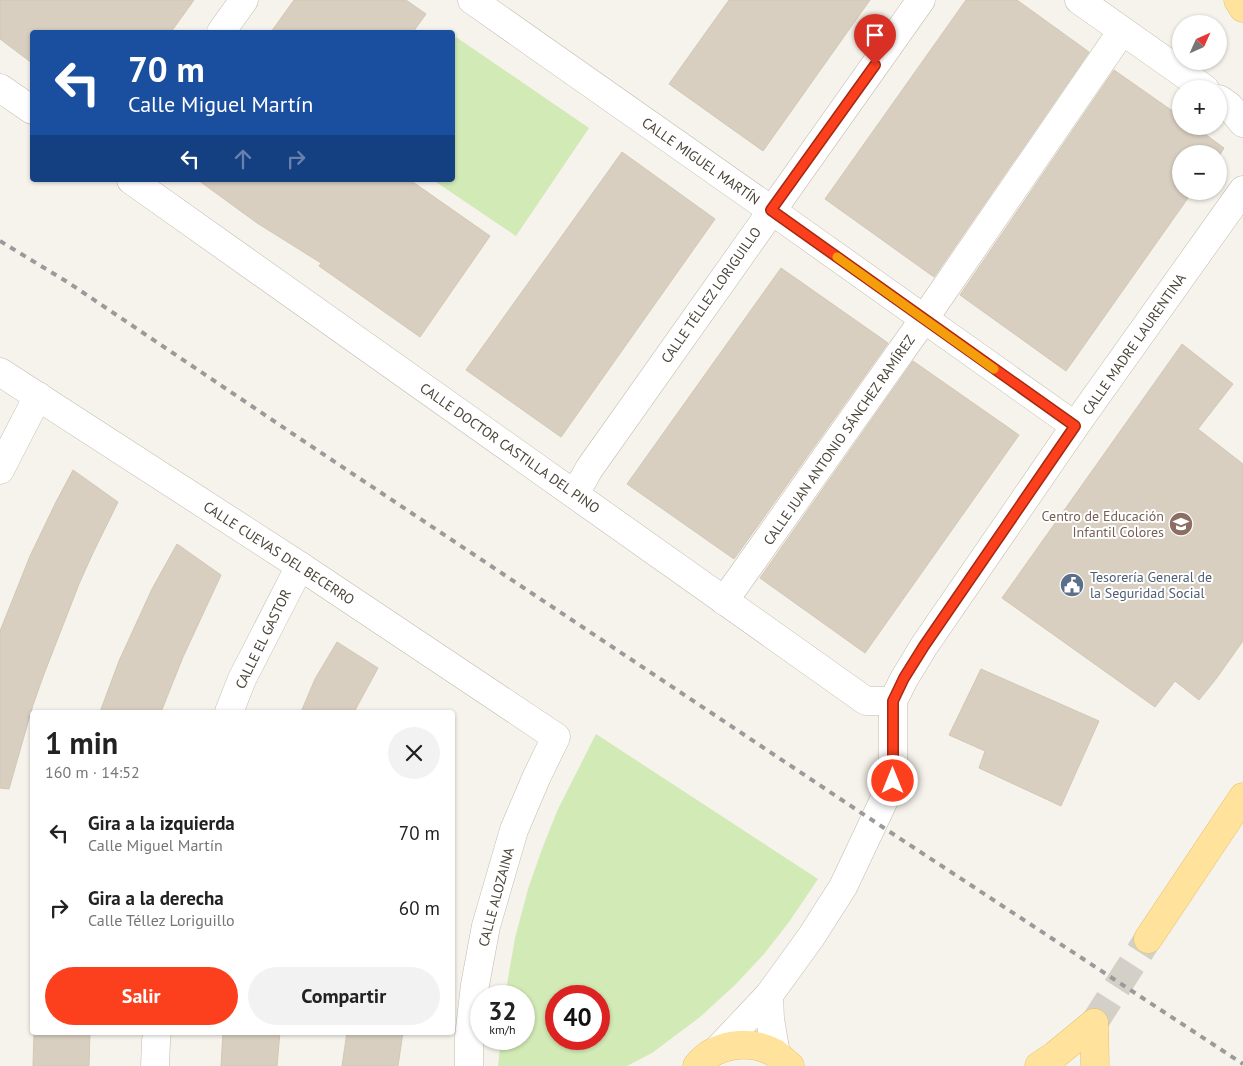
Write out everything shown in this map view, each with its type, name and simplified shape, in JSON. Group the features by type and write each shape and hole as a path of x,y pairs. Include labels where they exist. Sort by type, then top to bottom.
{"main road":[{"path":"1238,0 1243,8"},
{"path":"1148,939 1243,797"},
{"path":"1039,1066 1094,1023 1095,1066"},
{"path":"697,1066 702,1060 718,1049 738,1044 758,1046 783,1060"}],"street":[{"path":"222,30 244,0"},
{"name":"CALLE MIGUEL MARTÍN","path":"472,0 1075,426"},
{"name":"CALLE TÉLLEZ LORIGUILLO","path":"575,494 589,468 921,0"},
{"path":"1079,0 1192,80"},
{"name":"CALLE JUAN ANTONIO SÁNCHEZ RAMÍREZ","path":"724,601 924,319 1122,31"},
{"path":"0,88 30,109"},
{"path":"1227,105 1243,123"},
{"name":"CALLE DOCTOR CASTILLA DEL PINO","path":"134,182 866,701 893,701"},
{"name":"CALLE MADRE LAURENTINA","path":"718,1049 770,995 843,887 893,781 893,701 904,678 1075,426 1243,190"},
{"name":"CALLE CUEVAS DEL BECERRO","path":"0,372 300,566 556,737"},
{"path":"0,470 38,396"},
{"name":"CALLE EL GASTOR","path":"230,710 242,679 300,566"},
{"name":"CALLE ALOZAINA","path":"469,1066 469,1037 474,986 486,926 514,830 556,737"},
{"path":"770,995 770,1019 783,1060"},
{"path":"155,1066 157,1035"}],"green space":[{"path":"456,37 589,128 516,236 436,182 455,182"},
{"path":"596,734 818,879 789,922 764,954 735,985 700,1017 652,1053 627,1066 498,1066 500,1050 535,1050 535,985 507,985 515,938 528,889 558,809"}],"building":[{"path":"0,0 194,0 172,30 30,30 30,62 0,39"},
{"path":"294,0 406,0 426,14 414,30 272,30"},
{"path":"729,0 870,0 763,151 669,84"},
{"path":"966,0 1017,0 1089,52 934,277 825,199"},
{"path":"1114,70 1172,111 1172,135 1206,135 1220,145 1172,145 1172,200 1187,200 1066,371 960,295"},
{"path":"622,152 715,219 561,437 466,370"},
{"path":"201,182 413,182 490,236 420,337 319,266 321,263 257,223"},
{"path":"781,268 888,343 734,559 627,484"},
{"name":"Centro de Educación Infantil Colores","path":"1182,344 1233,384 1198,429 1243,464 1243,641 1199,700 1175,681 1155,707 1002,598"},
{"path":"913,361 1019,435 865,653 760,578"},
{"path":"73,470 118,502 79,584 30,710 9,789 0,788 0,631 30,556"},
{"path":"177,544 221,575 183,657 162,710 101,710 119,661 152,589"},
{"path":"337,642 378,668 355,710 302,710 315,679"},
{"path":"981,669 1099,721 1061,806 979,768 985,751 949,735"},
{"path":"34,1035 90,1035 89,1066 33,1066"},
{"path":"223,1035 280,1035 277,1066 221,1066"},
{"path":"347,1035 403,1035 398,1066 342,1066"}],"tunnel":[{"path":"1094,1023 1148,939"}],"railway":[{"path":"0,241 69,283 887,830 1243,1064"}],"slow traffic":[{"path":"837,257 994,369"}],"place":[{"name":"Centro de Educación Infantil Colores","path":"1181,524"},
{"name":"Tesorería General de la Seguridad Social","path":"1072,585"}],"route":[{"path":"875,65 771,210 1075,426 904,678 893,701 893,781"}]}
